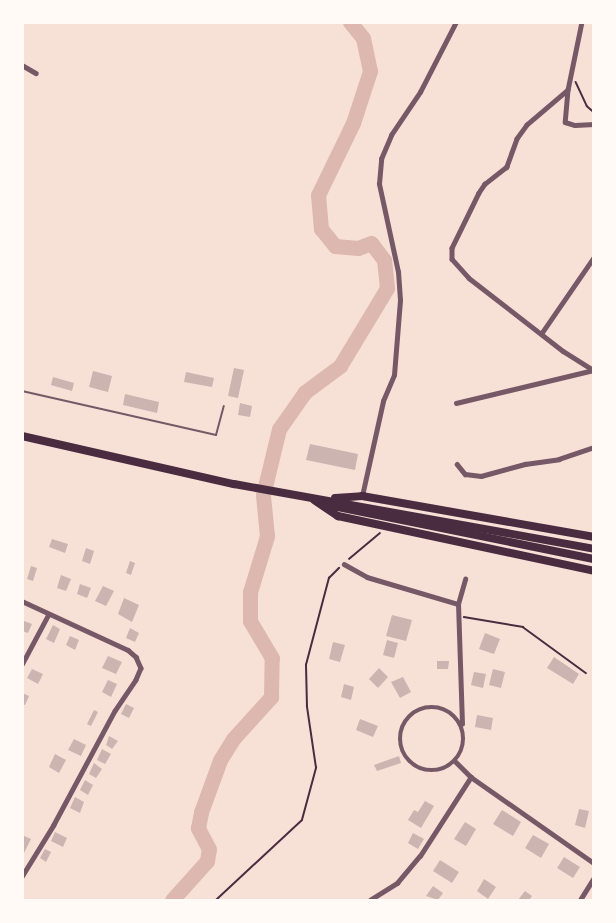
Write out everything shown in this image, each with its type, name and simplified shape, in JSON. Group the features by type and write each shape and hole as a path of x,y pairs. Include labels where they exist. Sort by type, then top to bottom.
{"highway":[{"path":"22,436 234,484 594,549"},
{"path":"313,499 362,496 594,537"},
{"path":"313,499 338,516 594,571"},
{"path":"313,499 338,510 594,559"}],"street":[{"path":"362,496 384,401 394,375 400,300 398,272 379,184 381,159 391,135 420,92 456,22"},
{"path":"582,22 568,90 565,122 576,125 594,124"},
{"path":"22,65 36,73"},
{"path":"568,90 527,125 517,139 507,167 485,184 452,248 452,259 459,269 541,334 594,370"},
{"path":"541,334 594,257"},
{"path":"456,403 594,370"},
{"path":"457,464 465,474 481,476 559,459 594,447"},
{"path":"344,564 367,577 458,604"},
{"path":"462,727 448,711 432,707 412,714 401,731 402,748 407,758 418,767 432,771 446,768 455,761 462,749 464,738 458,604 465,579"},
{"path":"22,601 128,650 136,657 141,668 136,680 115,711 54,825 22,877"},
{"path":"22,664 48,615"},
{"path":"455,761 471,777 594,863"},
{"path":"370,900 397,883 420,856 471,777"},
{"path":"580,900 594,878"}],"lane":[{"path":"22,391 216,435 224,406"}],"path":[{"path":"573,67 576,82 587,106 594,112"},
{"path":"216,900 302,820 316,768 307,706 306,665 328,578 387,526"},
{"path":"458,616 524,627 586,673"}],"building":[{"path":"234,368 244,370 238,398 228,396"},
{"path":"93,371 112,376 108,392 89,387"},
{"path":"186,372 214,378 212,387 184,382"},
{"path":"53,377 74,383 72,391 51,385"},
{"path":"125,394 159,402 157,413 123,405"},
{"path":"240,403 252,406 250,417 238,415"},
{"path":"310,444 358,454 355,470 306,460"},
{"path":"52,539 68,544 65,553 49,547"},
{"path":"86,548 94,551 90,564 82,561"},
{"path":"130,561 135,563 131,575 126,573"},
{"path":"31,566 37,568 33,581 27,579"},
{"path":"61,575 71,579 66,591 57,588"},
{"path":"80,584 91,588 87,598 77,594"},
{"path":"103,586 114,591 106,606 95,601"},
{"path":"124,598 139,605 132,622 118,614"},
{"path":"392,615 412,620 406,641 386,636"},
{"path":"24,621 32,624 28,633 22,631"},
{"path":"53,625 60,629 54,643 46,639"},
{"path":"130,628 139,633 135,642 126,638"},
{"path":"485,633 500,639 494,654 479,649"},
{"path":"70,636 79,640 75,650 66,645"},
{"path":"387,640 398,643 394,658 383,655"},
{"path":"333,642 345,645 340,662 329,659"},
{"path":"108,656 122,662 116,674 102,668"},
{"path":"554,657 579,674 573,684 547,668"},
{"path":"437,661 449,661 448,669 437,669"},
{"path":"379,668 388,677 378,688 369,679"},
{"path":"32,669 43,674 38,684 27,678"},
{"path":"493,669 505,672 501,688 489,685"},
{"path":"474,672 486,674 483,688 471,685"},
{"path":"403,677 411,692 400,698 391,682"},
{"path":"108,680 117,684 111,697 102,692"},
{"path":"344,684 354,687 351,700 341,697"},
{"path":"22,693 29,696 25,705 22,704"},
{"path":"126,704 134,708 129,718 121,714"},
{"path":"94,710 98,712 91,726 87,724"},
{"path":"477,715 493,718 491,730 475,727"},
{"path":"360,719 378,726 373,737 356,730"},
{"path":"109,736 118,741 112,749 106,745"},
{"path":"74,739 86,745 81,756 68,750"},
{"path":"102,749 111,754 105,764 97,760"},
{"path":"55,754 66,760 59,773 49,767"},
{"path":"399,756 401,763 377,771 374,765"},
{"path":"94,763 102,769 96,778 89,774"},
{"path":"85,780 93,785 88,795 80,790"},
{"path":"75,797 84,802 80,813 70,808"},
{"path":"425,801 434,806 421,828 408,820 414,810 418,812"},
{"path":"579,809 589,811 585,828 575,825"},
{"path":"502,810 521,822 513,836 493,824"},
{"path":"465,822 476,829 466,846 454,839"},
{"path":"55,832 67,838 63,847 51,841"},
{"path":"413,833 424,839 418,849 408,843"},
{"path":"22,835 31,839 22,857"},
{"path":"533,835 549,844 541,858 525,848"},
{"path":"45,849 51,852 46,862 40,858"},
{"path":"564,857 580,867 573,878 557,868"},
{"path":"440,860 459,872 452,883 433,871"},
{"path":"484,879 496,887 488,899 477,891"},
{"path":"433,886 443,893 438,900 426,896"},
{"path":"525,891 532,896 529,900 518,900"}],"waterway":[{"path":"172,900 207,861 209,849 198,828 201,812 220,760 233,739 271,697 272,658 250,621 250,592 267,536 263,495 279,429 305,392 340,366 387,288 384,260 371,243 358,248 335,246 321,229 318,195 353,123 370,71 363,38 350,22"}]}
